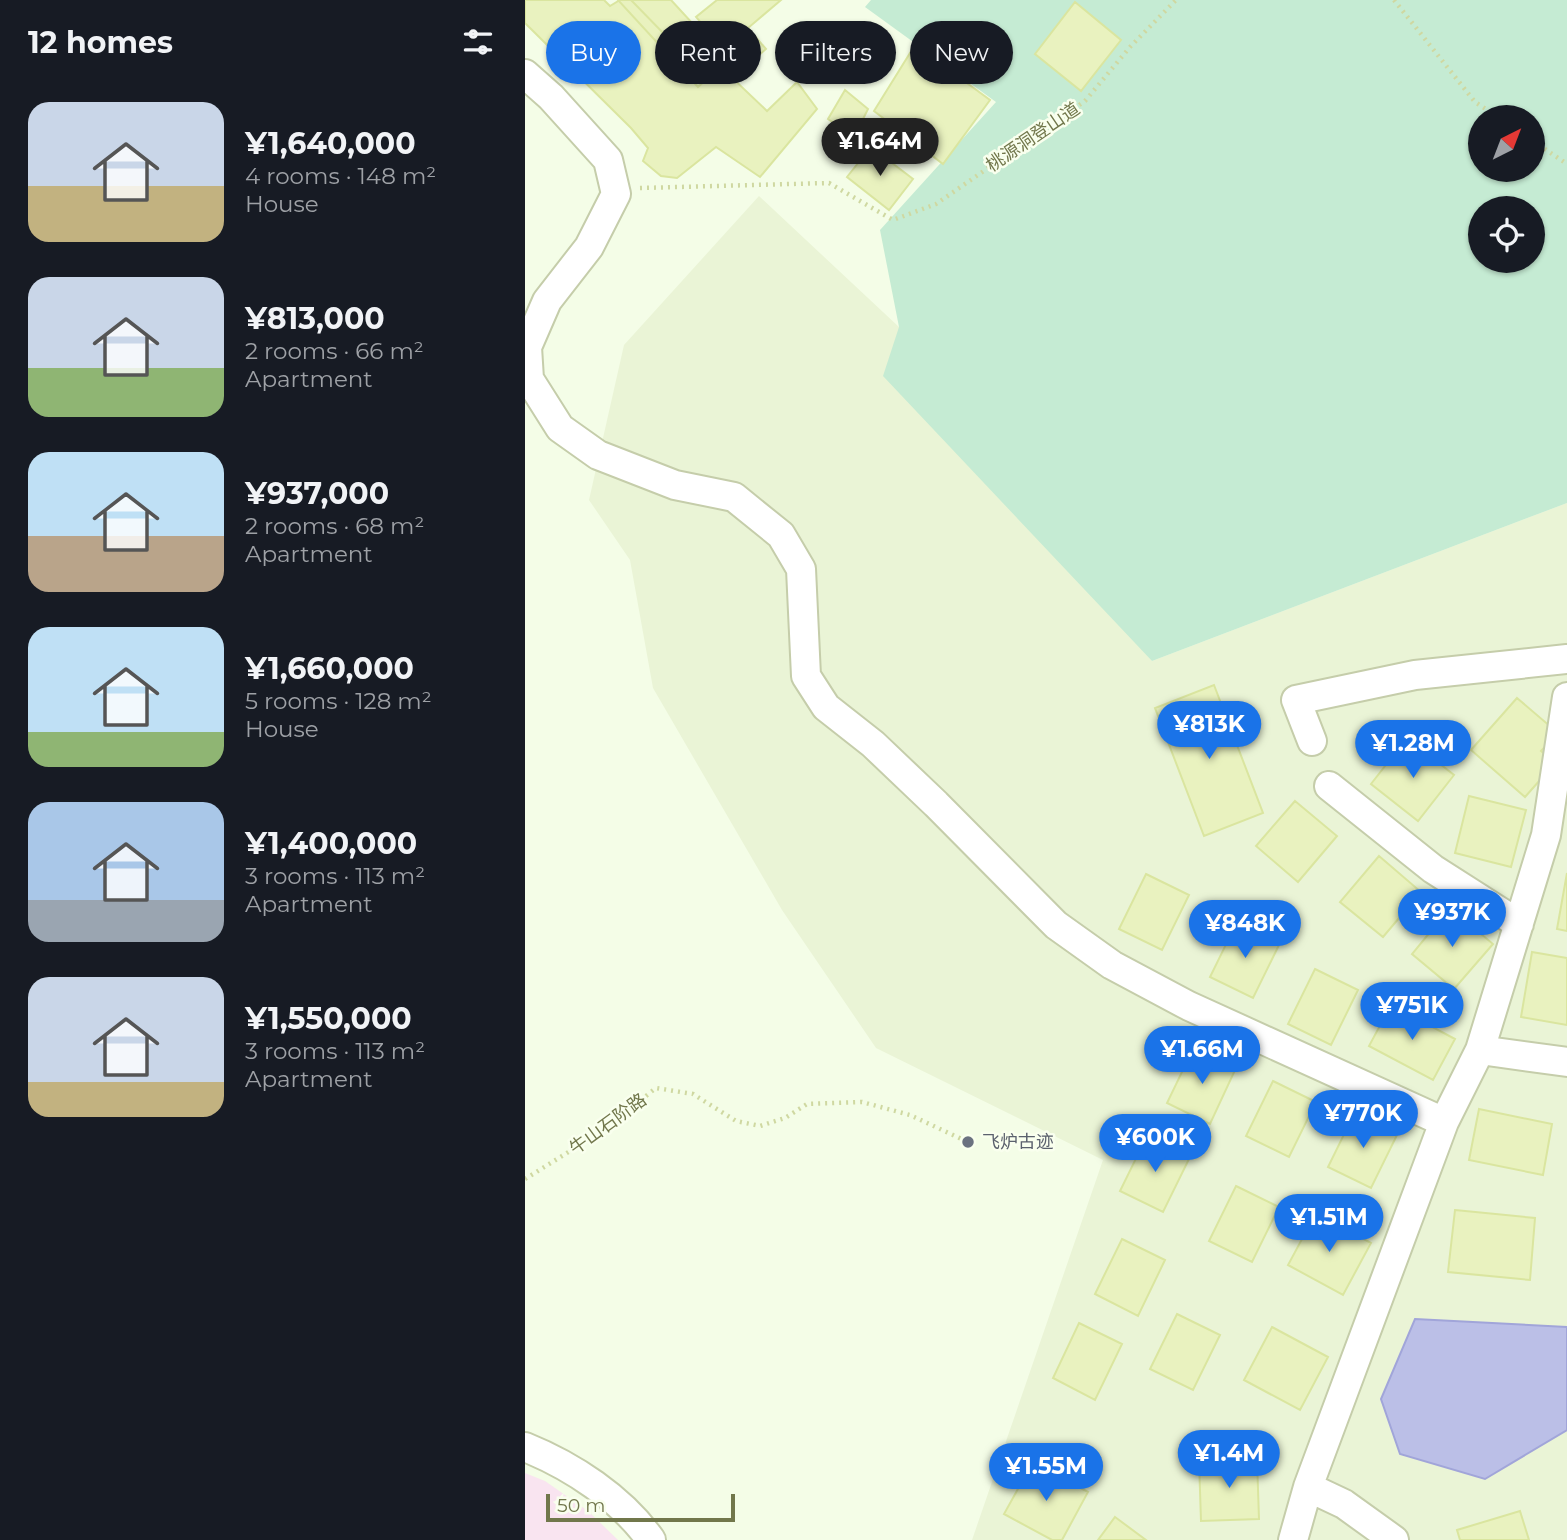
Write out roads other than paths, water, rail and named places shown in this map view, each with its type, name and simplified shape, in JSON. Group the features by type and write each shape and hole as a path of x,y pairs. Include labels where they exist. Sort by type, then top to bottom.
{"street":[{"path":"525,74 551,97 608,160 616,194 589,247 547,301 527,347 529,379 560,428 599,455 675,485 734,497 781,535 801,569 806,676 826,707 873,744 1056,925 1112,965 1189,1006 1444,1122"},
{"path":"1312,741 1296,700 1415,675 1567,659"},
{"path":"1293,1540 1308,1487 1444,1122 1480,1050 1519,924 1556,836 1567,697"},
{"path":"1329,786 1433,869 1519,924"},
{"path":"1480,1050 1567,1062"},
{"path":"525,1447 558,1460 604,1492 651,1540"},
{"path":"1308,1487 1344,1504 1394,1540"}],"water":[{"path":"1415,1319 1567,1327 1567,1430 1485,1479 1400,1454 1381,1399"}],"place":[{"name":"飞炉古迹","path":"968,1142"}]}
